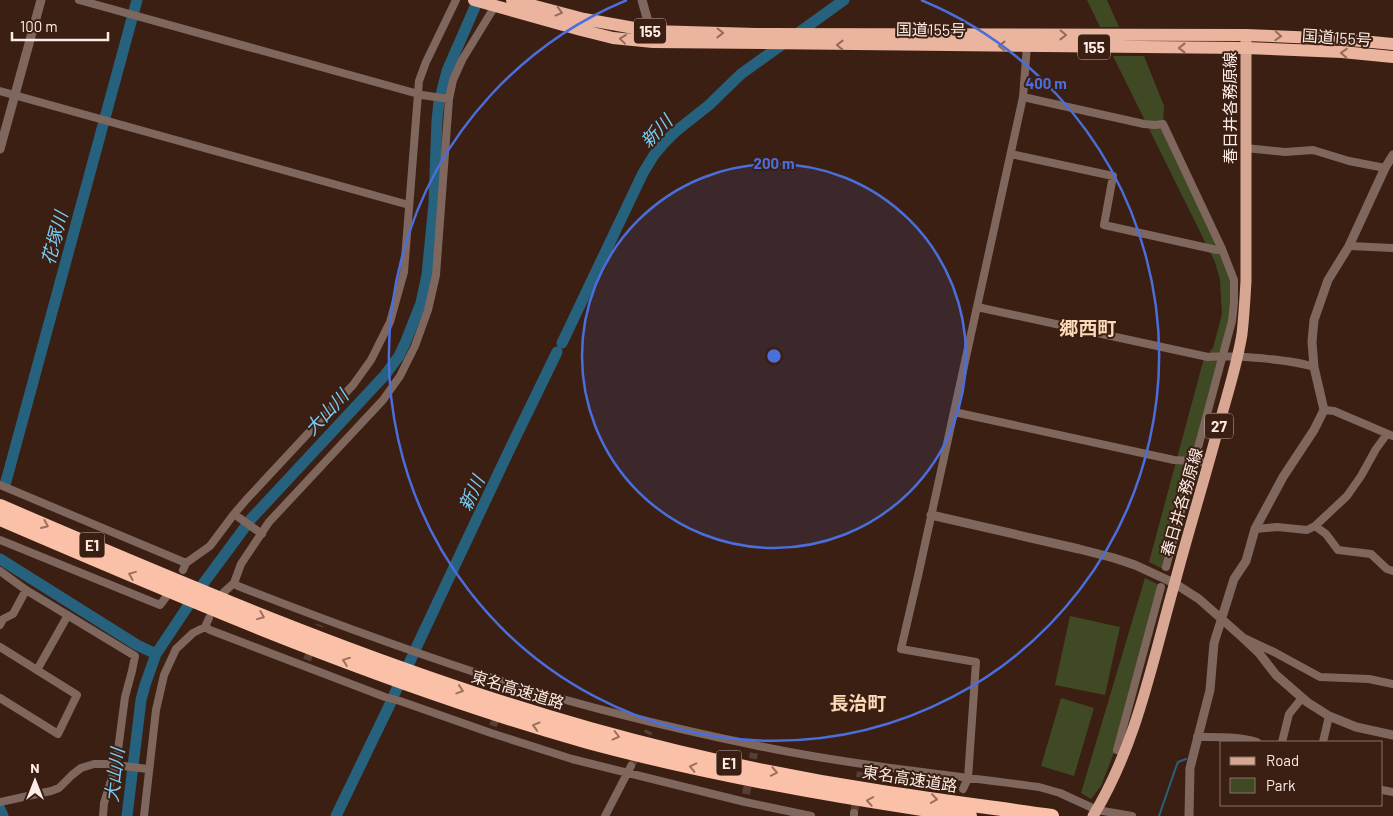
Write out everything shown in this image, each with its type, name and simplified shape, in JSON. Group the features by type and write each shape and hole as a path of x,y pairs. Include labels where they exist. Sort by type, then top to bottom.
{"highway":[{"name":"国道155号","path":"474,0 613,38 793,39 1027,46 1246,48 1342,52 1393,57"},
{"name":"国道155号","path":"512,0 652,37 759,43 821,34 1246,35 1342,39 1393,44"},
{"name":"東名高速道路","path":"3,502 176,592"},
{"name":"東名高速道路","path":"0,519 176,592 266,618 394,673 592,730 716,761 800,778 882,792 1052,816"},
{"name":"東名高速道路","path":"412,679 444,697 521,722 653,758 798,789 970,816"}],"main road":[{"name":"春日井各務原線","path":"1095,813 1126,752 1141,707 1174,582 1209,462 1242,333 1246,281 1246,35"}],"street":[{"path":"0,149 41,0"},
{"path":"79,0 420,94 448,99"},
{"path":"0,485 184,567 210,546 235,514 354,385 371,360 390,322 405,264 420,81 426,62 456,0"},
{"path":"642,0 652,37"},
{"path":"144,816 145,769 156,710 164,675 176,649 193,633 205,627 214,604 234,583 241,564 269,522 382,400 400,376 415,346 428,310 436,276 448,99 462,60 495,6"},
{"path":"963,789 968,778 976,662 901,649 1023,97 1027,46"},
{"path":"0,91 409,205"},
{"path":"1023,97 1144,124 1163,124 1222,249 1234,280 1232,321 1166,567"},
{"path":"1246,148 1285,152 1313,150 1349,161 1385,168"},
{"path":"1010,154 1113,176 1104,225 1217,250"},
{"path":"1189,816 1190,768 1210,690 1214,643 1221,619 1234,579 1246,561 1255,529 1283,477 1314,430 1324,410 1314,367 1312,342 1314,320 1328,280 1350,246 1385,168 1393,155"},
{"path":"1350,246 1393,248"},
{"path":"977,307 1208,357 1237,356 1301,363 1314,367"},
{"path":"1255,529 1277,527 1307,530 1315,526 1347,496 1376,449 1390,435 1334,411 1324,410"},
{"path":"954,412 1174,460 1209,462"},
{"path":"3,502 9,488"},
{"path":"235,514 261,533"},
{"path":"931,515 1114,558 1174,582 1200,599 1242,637 1259,653 1276,675 1302,698 1329,716 1356,727 1393,735"},
{"path":"1315,526 1326,534 1338,550 1371,554 1387,569 1393,571"},
{"path":"0,540 160,605 176,592"},
{"path":"0,571 26,590 135,656 125,697 118,766 104,803 103,816"},
{"path":"234,583 321,622 507,686 755,749 862,768 968,778 1039,788 1060,793 1095,813 1132,816"},
{"path":"1126,752 1117,750 1161,587"},
{"path":"0,625 3,619 13,614 26,590"},
{"path":"37,670 68,615"},
{"path":"205,627 306,664 385,697 492,730 572,759 627,774 745,798 811,816"},
{"path":"1242,637 1320,677 1369,679 1393,684"},
{"path":"0,647 77,695 58,734 0,698"},
{"path":"1282,741 1289,714 1302,698"},
{"path":"1323,741 1329,716"},
{"path":"649,731 653,722"},
{"path":"1198,737 1237,738 1254,741"},
{"path":"2,801 60,788 72,775 82,768 94,764 145,769"},
{"path":"604,816 630,766"}],"green space":[{"path":"1087,0 1107,0 1119,27 1100,27"},
{"path":"1113,56 1144,56 1164,106 1163,127 1230,275 1231,311 1163,569 1149,562 1204,358 1213,348 1222,314 1220,280 1215,262"},
{"path":"1145,578 1159,585 1115,750 1101,786 1091,799 1081,793"},
{"path":"1070,616 1120,627 1105,695 1055,685"},
{"path":"1061,698 1094,708 1074,776 1041,766"}],"waterway":[{"name":"花塚川","path":"5,485 137,0"},
{"name":"大山川","path":"127,816 141,700 156,654 200,588 251,519 385,375 399,356 406,341 421,303 427,275 434,203 439,102 447,71 478,0"},
{"name":"新川","path":"562,343 643,173 654,155 675,132 709,105 741,74 844,0"},
{"name":"新川","path":"416,648 557,352"},
{"name":"花塚川","path":"0,559 137,645 156,654"},
{"name":"新川","path":"393,697 413,655"},
{"name":"新川","path":"336,816 391,702"},
{"path":"1159,816 1178,762 1186,759"},
{"path":"0,809 3,816"}],"tunnel":[{"path":"307,660 320,625"},
{"path":"493,726 506,690"},
{"path":"631,766 649,731"},
{"path":"746,794 754,753"},
{"path":"854,813 861,772"}],"district":[{"name":"郷西町","path":"1088,327"},
{"name":"長治町","path":"858,702"}]}
